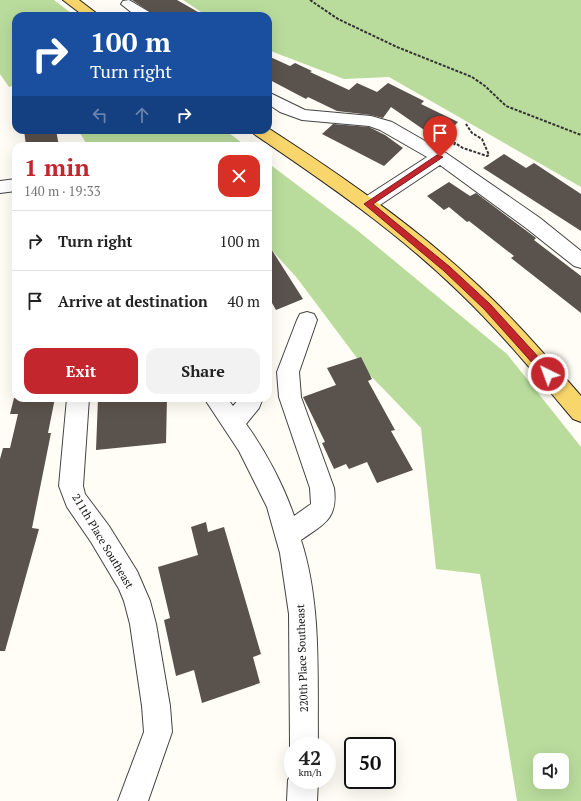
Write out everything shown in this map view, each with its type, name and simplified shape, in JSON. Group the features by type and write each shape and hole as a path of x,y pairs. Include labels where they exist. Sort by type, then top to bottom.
{"main road":[{"path":"70,0 87,12"},
{"path":"266,134 368,204 447,269 487,307 581,412"}],"street":[{"path":"128,4 140,12"},
{"path":"272,99 286,108 314,117 371,120 416,142 440,157 533,223 581,262"},
{"path":"368,204 440,157"},
{"path":"0,187 12,186"},
{"path":"288,535 320,512 324,503 322,488 290,397 288,372 307,320"},
{"name":"211th Place Southeast","path":"78,402 71,486 75,499 112,553 128,580 137,601 148,649 156,706 158,732 133,801"},
{"name":"220th Place Southeast","path":"218,402 247,444 278,505 294,552 302,614 304,737"},
{"path":"233,423 250,402"},
{"path":"302,801 303,789"}],"path":[{"path":"310,0 338,19 397,47 472,77 485,86 506,106 581,135"},
{"path":"458,149 453,144 455,142 463,148 487,156 489,155 482,139 472,134 466,124"}],"green space":[{"path":"0,0 54,0 70,12 12,12 12,86 9,87 0,74"},
{"path":"183,0 581,0 581,187 389,77 344,79 272,52 272,12 201,12"},
{"path":"80,134 230,134 241,142 86,142"},
{"path":"272,166 357,230 507,354 581,447 581,801 517,801 480,574 436,569 421,428 369,374 297,278 272,250"}],"building":[{"path":"132,0 177,0 198,12 150,12"},
{"path":"272,58 290,66 295,63 312,71 310,72 349,90 357,83 377,92 388,83 424,101 421,104 458,122 440,141 391,107 383,118 337,111 308,97 306,99 272,81"},
{"path":"333,124 369,127 385,135 403,148 384,166 322,134"},
{"path":"24,134 57,134 58,142 26,142"},
{"path":"504,154 526,168 534,163 581,194 581,231 483,168"},
{"path":"449,182 470,196 476,193 536,238 534,240 581,276 581,313 511,258 514,256 469,221 467,222 449,207 444,210 427,196"},
{"path":"272,250 303,299 276,310 272,303"},
{"path":"361,357 372,379 368,381 395,430 391,431 413,470 377,483 367,462 349,469 346,464 334,469 322,443 325,442 303,397 336,385 327,368"},
{"path":"13,402 54,402 48,433 51,433 32,528 39,529 5,651 0,651 0,459 3,448 10,448 18,414 10,414"},
{"path":"98,402 167,402 166,443 96,450"},
{"path":"206,522 208,532 224,527 261,654 253,657 260,683 202,703 194,670 176,676 164,620 170,618 158,567 198,555 191,527"}],"route":[{"path":"440,157 368,204 447,269 487,307 548,374"}]}
